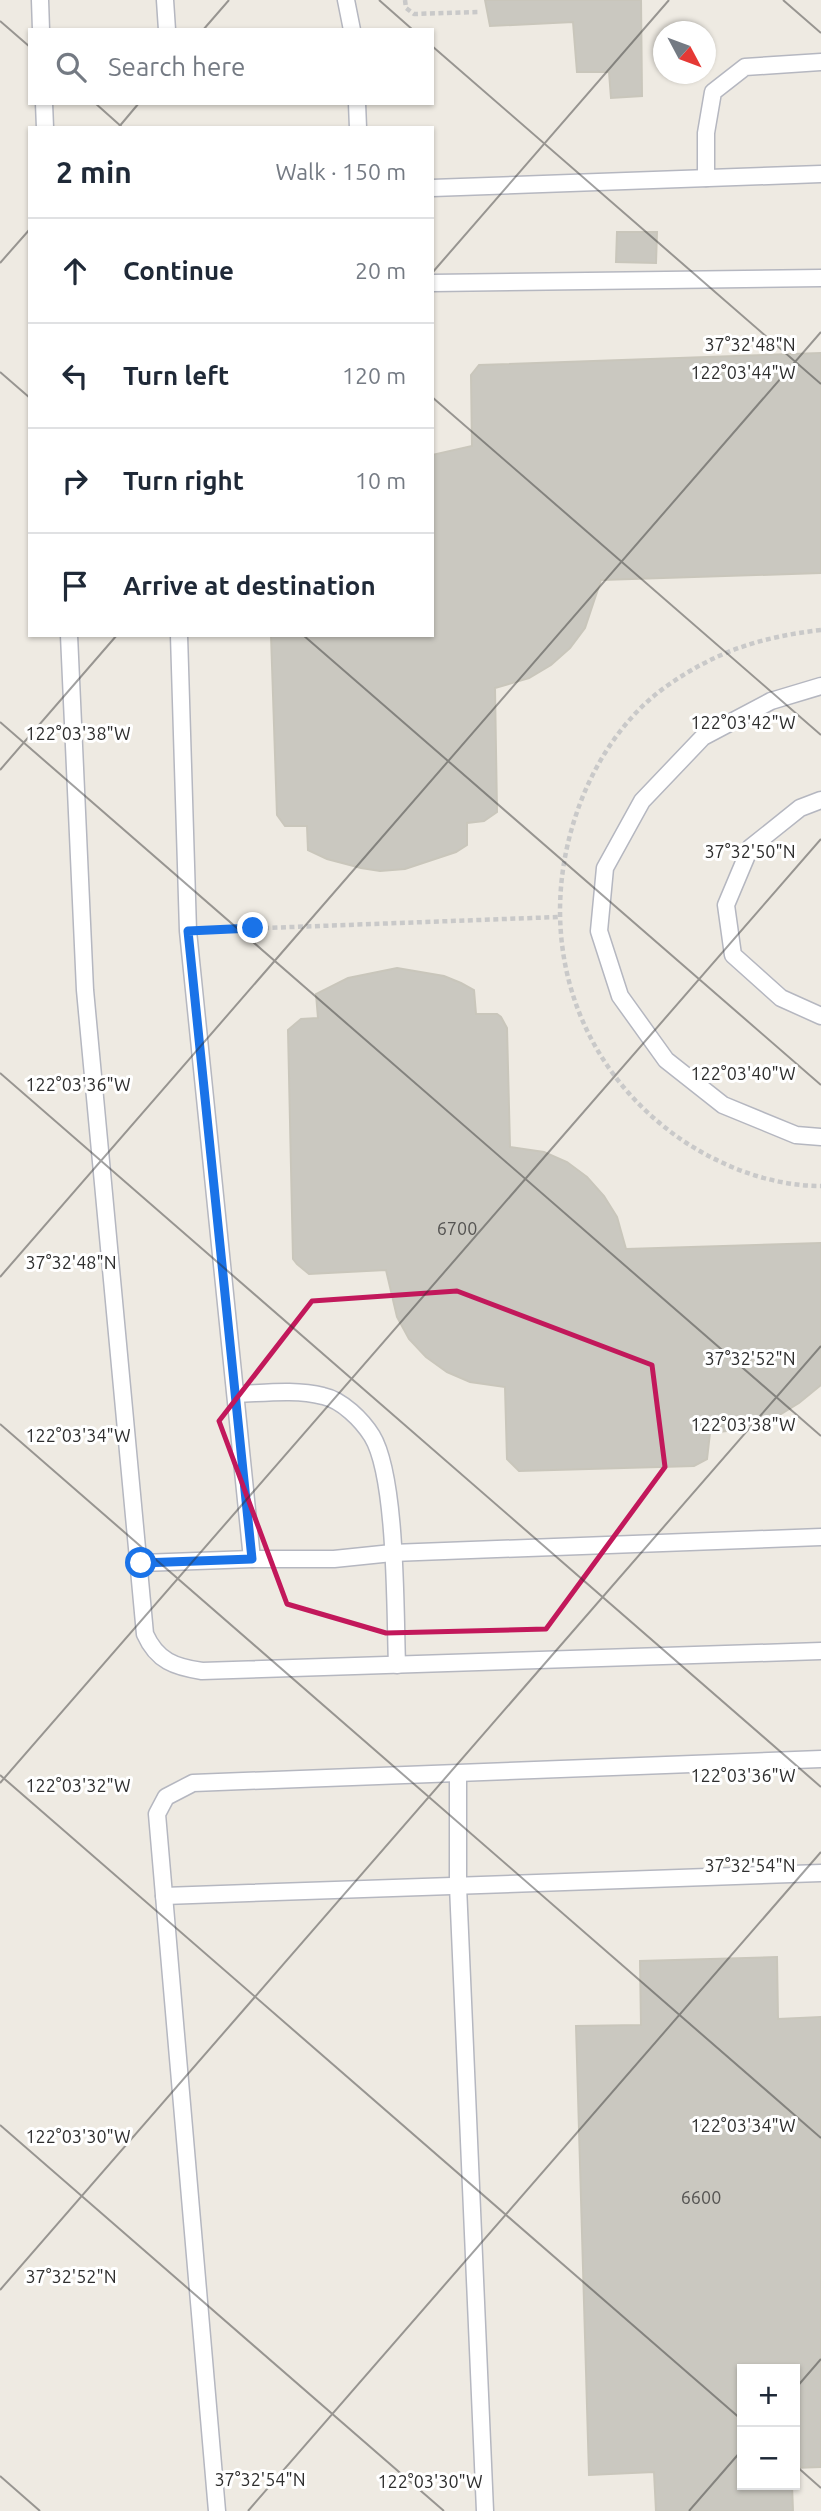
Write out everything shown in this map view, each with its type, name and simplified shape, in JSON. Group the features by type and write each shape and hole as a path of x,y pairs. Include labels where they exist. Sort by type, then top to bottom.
{"lane":[{"path":"40,0 41,28"},
{"path":"165,0 167,28"},
{"path":"346,0 352,28"},
{"path":"706,178 706,133 713,92 746,67 821,62"},
{"path":"44,105 46,126"},
{"path":"357,105 358,126"},
{"path":"434,188 821,174"},
{"path":"434,284 821,278"},
{"path":"69,637 85,990 141,1563 145,1634 153,1650 174,1665 202,1671 821,1651"},
{"path":"179,637 188,931 252,1559"},
{"path":"821,686 771,701 703,737 642,801 605,868 599,931 620,996 666,1060 723,1105 796,1135 821,1137"},
{"path":"821,800 800,808 750,848 726,905 733,955 781,998 821,1016"},
{"path":"237,1394 300,1392 326,1396 348,1408 372,1437 382,1467 393,1553 397,1665"},
{"path":"141,1563 334,1559 393,1553 821,1537"},
{"path":"217,2511 157,1814 166,1797 193,1783 821,1759"},
{"path":"457,1774 458,1886 485,2511"},
{"path":"164,1896 821,1873"}],"path":[{"path":"405,0 406,8 414,14 480,12"},
{"path":"821,630 773,635 716,657 663,689 632,720 604,754 584,792 570,833 558,917 568,981 585,1027 601,1058 648,1114 696,1149 734,1169 795,1184 821,1186"},
{"path":"188,931 558,917"}],"highlighted area":[{"path":"457,1291 652,1365 665,1467 546,1629 386,1633 287,1604 219,1421 312,1301"}],"building":[{"path":"485,0 641,0 642,96 611,98 609,72 577,72 573,22 490,26"},
{"path":"617,232 657,232 656,263 616,262"},
{"path":"821,353 821,573 601,580 585,628 570,648 551,665 529,678 495,688 497,812 484,821 467,823 467,845 456,852 405,869 380,871 327,859 308,850 307,826 285,826 277,815 271,637 434,637 434,455 472,446 471,375 479,365"},
{"path":"397,968 444,976 461,983 474,990 476,1014 497,1014 501,1017 507,1028 510,1147 544,1152 567,1162 587,1177 604,1196 617,1217 626,1249 821,1243 821,1385 776,1417 735,1430 710,1433 707,1459 694,1466 519,1471 507,1459 505,1387 470,1382 447,1372 426,1357 409,1339 397,1317 386,1270 309,1274 297,1264 293,1259 288,1030 301,1019 318,1018 316,994 348,978"},
{"path":"777,1957 778,2019 821,2017 821,2467 800,2468 800,2364 737,2364 737,2490 792,2490 793,2511 656,2511 654,2472 589,2475 576,2026 641,2025 640,1961"}],"route":[{"path":"141,1563 252,1559 188,931 253,928"}]}
